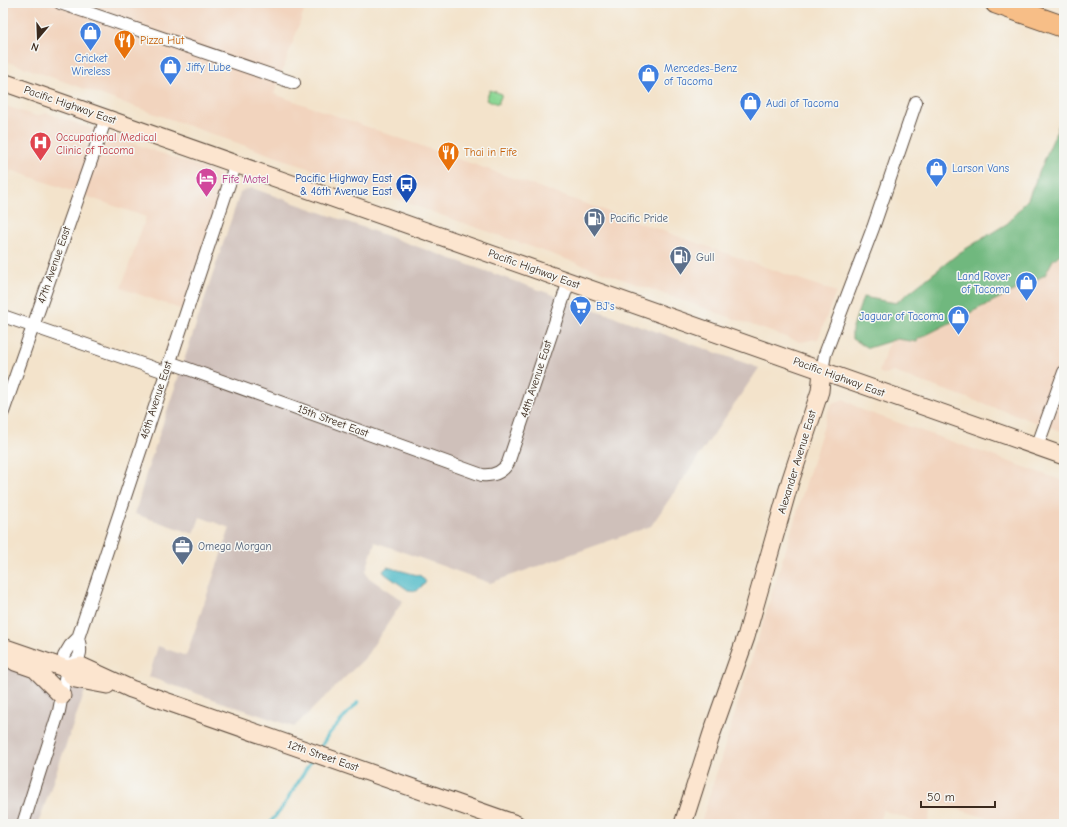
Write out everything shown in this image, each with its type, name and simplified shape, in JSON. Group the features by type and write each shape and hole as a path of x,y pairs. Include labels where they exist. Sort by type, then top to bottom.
{"highway":[{"path":"996,3 1064,27"}],"main road":[{"name":"Pacific Highway East","path":"3,82 1064,456"},
{"name":"Alexander Avenue East","path":"683,824 712,733 746,637 790,482 820,391 822,371"},
{"name":"12th Street East","path":"3,647 67,669 81,666 131,688 516,824"},
{"path":"3,658 35,669 62,696"}],"street":[{"path":"60,3 294,82"},
{"name":"Alexander Avenue East","path":"822,371 825,354 873,228 916,102"},
{"name":"47th Avenue East","path":"3,412 106,118"},
{"name":"46th Avenue East","path":"67,669 64,656 70,646 78,638 236,163"},
{"name":"44th Avenue East","path":"498,473 505,468 508,463 569,281"},
{"name":"15th Street East","path":"3,316 167,367 482,475 498,473"},
{"path":"1037,447 1064,372"},
{"path":"23,824 50,743 67,669"}],"shaded area":[{"path":"3,3 307,3 274,94 836,292 818,339 800,342 3,60"},
{"path":"3,105 36,116 47,113 211,171 219,176 223,185 183,310 121,288 146,217 11,170 3,191"},
{"path":"252,188 759,368 651,526 490,583 375,542 366,571 368,577 403,601 364,659 294,727 149,677 158,646 186,656 230,528 200,517 194,534 135,514 146,474 240,193 244,190"},
{"path":"1064,254 1064,432 894,372 883,374 879,372 892,334 917,342 918,339 1045,275 1053,260"},
{"path":"844,399 862,410 1064,481 1064,824 1004,824 934,801 927,824 921,824 883,810 878,824 701,823 829,409 833,403"},
{"path":"3,662 85,691 38,824 3,824"}],"green space":[{"path":"490,90 502,94 498,104 486,100"},
{"path":"1064,113 1064,251 1053,260 1045,275 918,339 917,342 897,339 868,348 852,339 852,330 863,297 896,303 959,253 1008,223 1028,199"}],"water":[{"path":"387,567 421,576 426,582 417,591 408,590 385,574 383,571"}],"waterway":[{"path":"319,750 328,735 358,702"},
{"path":"269,824 282,808 313,758"}],"place":[{"name":"Cricket Wireless","path":"91,52"},
{"name":"Pizza Hut","path":"125,60"},
{"name":"Jiffy Lube","path":"171,86"},
{"name":"Mercedes-Benz of Tacoma","path":"649,94"},
{"name":"Audi of Tacoma","path":"750,122"},
{"name":"Occupational Medical Clinic of Tacoma","path":"40,162"},
{"name":"Thai in Fife","path":"449,172"},
{"name":"Larson Vans","path":"936,188"},
{"name":"Fife Motel","path":"207,198"},
{"name":"Pacific Highway East & 46th Avenue East","path":"407,204"},
{"name":"Pacific Pride","path":"595,238"},
{"name":"Gull","path":"680,276"},
{"name":"Land Rover of Tacoma","path":"1026,302"},
{"name":"BJ's","path":"581,326"},
{"name":"Jaguar of Tacoma","path":"959,336"},
{"name":"Omega Morgan","path":"183,566"}]}
